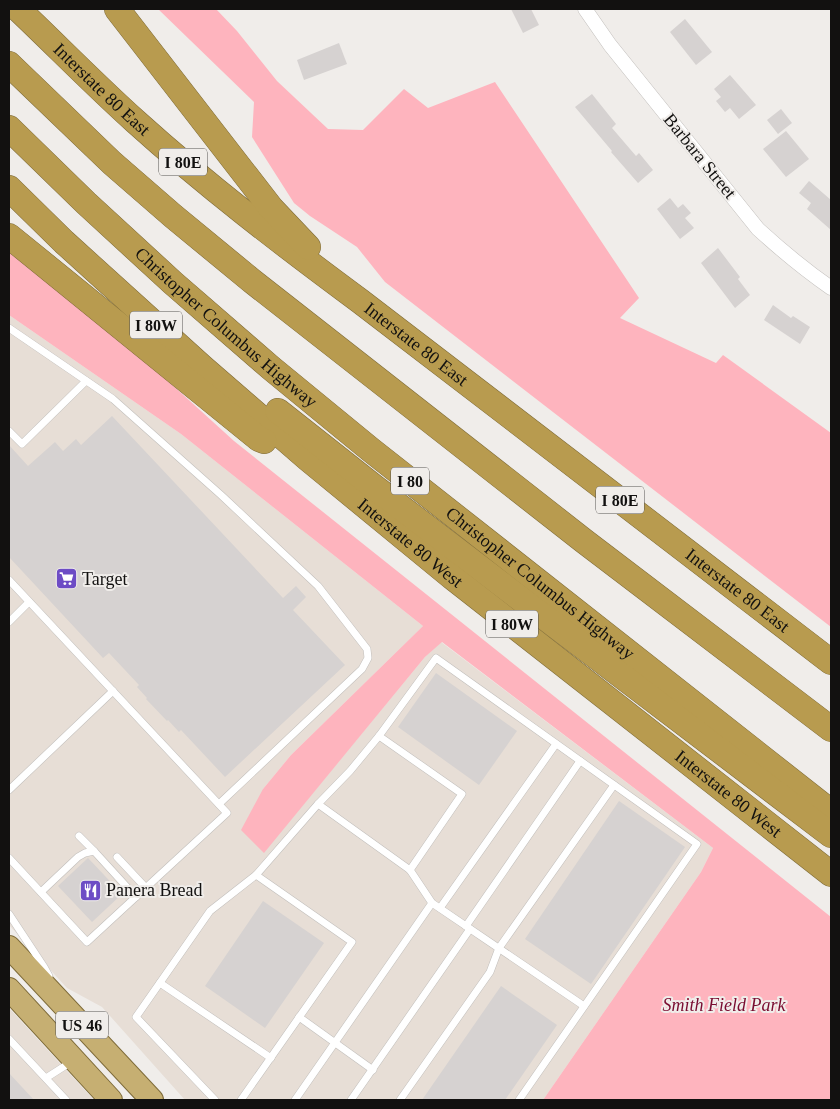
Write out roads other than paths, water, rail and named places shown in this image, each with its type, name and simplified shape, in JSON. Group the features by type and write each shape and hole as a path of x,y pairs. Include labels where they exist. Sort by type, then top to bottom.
{"highway":[{"name":"Interstate 80 East","path":"18,9 135,121 208,185 298,256 360,301 831,662"},
{"path":"117,9 271,208 360,301"},
{"path":"9,64 112,162 173,216 252,281 584,541 831,729"},
{"name":"Christopher Columbus Highway","path":"9,128 86,203 270,368 371,450 831,812"},
{"path":"9,176 215,358 300,429 831,835"},
{"name":"Interstate 80 West","path":"9,188 64,242 307,458 452,577 831,874"},
{"path":"9,236 259,439 307,458"},
{"name":"US 46","path":"9,947 152,1100"},
{"name":"US 46","path":"10,993 111,1100"}],"street":[{"name":"Barbara Street","path":"585,9 610,45 758,229 807,271 831,288"}],"lane":[{"path":"9,328 113,400 221,495 318,586 367,649 368,658 362,669 219,804"},
{"path":"9,431 22,444 86,381"},
{"path":"9,580 227,813 87,942 9,858"},
{"path":"9,622 30,602"},
{"path":"215,1100 136,1017 210,911 256,875 318,804 350,772 380,736 436,658 697,844 519,1100"},
{"path":"9,790 113,691"},
{"path":"380,736 462,794 410,870"},
{"path":"440,908 556,744"},
{"path":"351,1100 580,760"},
{"path":"400,1100 490,972 499,948 614,785"},
{"path":"318,804 410,870 432,903 584,1006"},
{"path":"79,836 136,897"},
{"path":"41,892 78,857 94,851"},
{"path":"117,857 146,888"},
{"path":"241,1100 352,942 256,875"},
{"path":"295,1100 432,903"},
{"path":"9,914 44,967 60,1002"},
{"path":"160,983 271,1058"},
{"path":"299,1017 373,1070"},
{"path":"9,1039 66,1100"},
{"path":"46,1078 74,1060"}],"place":[{"name":"Target","path":"66,579"},
{"name":"Panera Bread","path":"90,890"}],"park label":[{"name":"Smith Field Park","path":"724,1005"}]}
